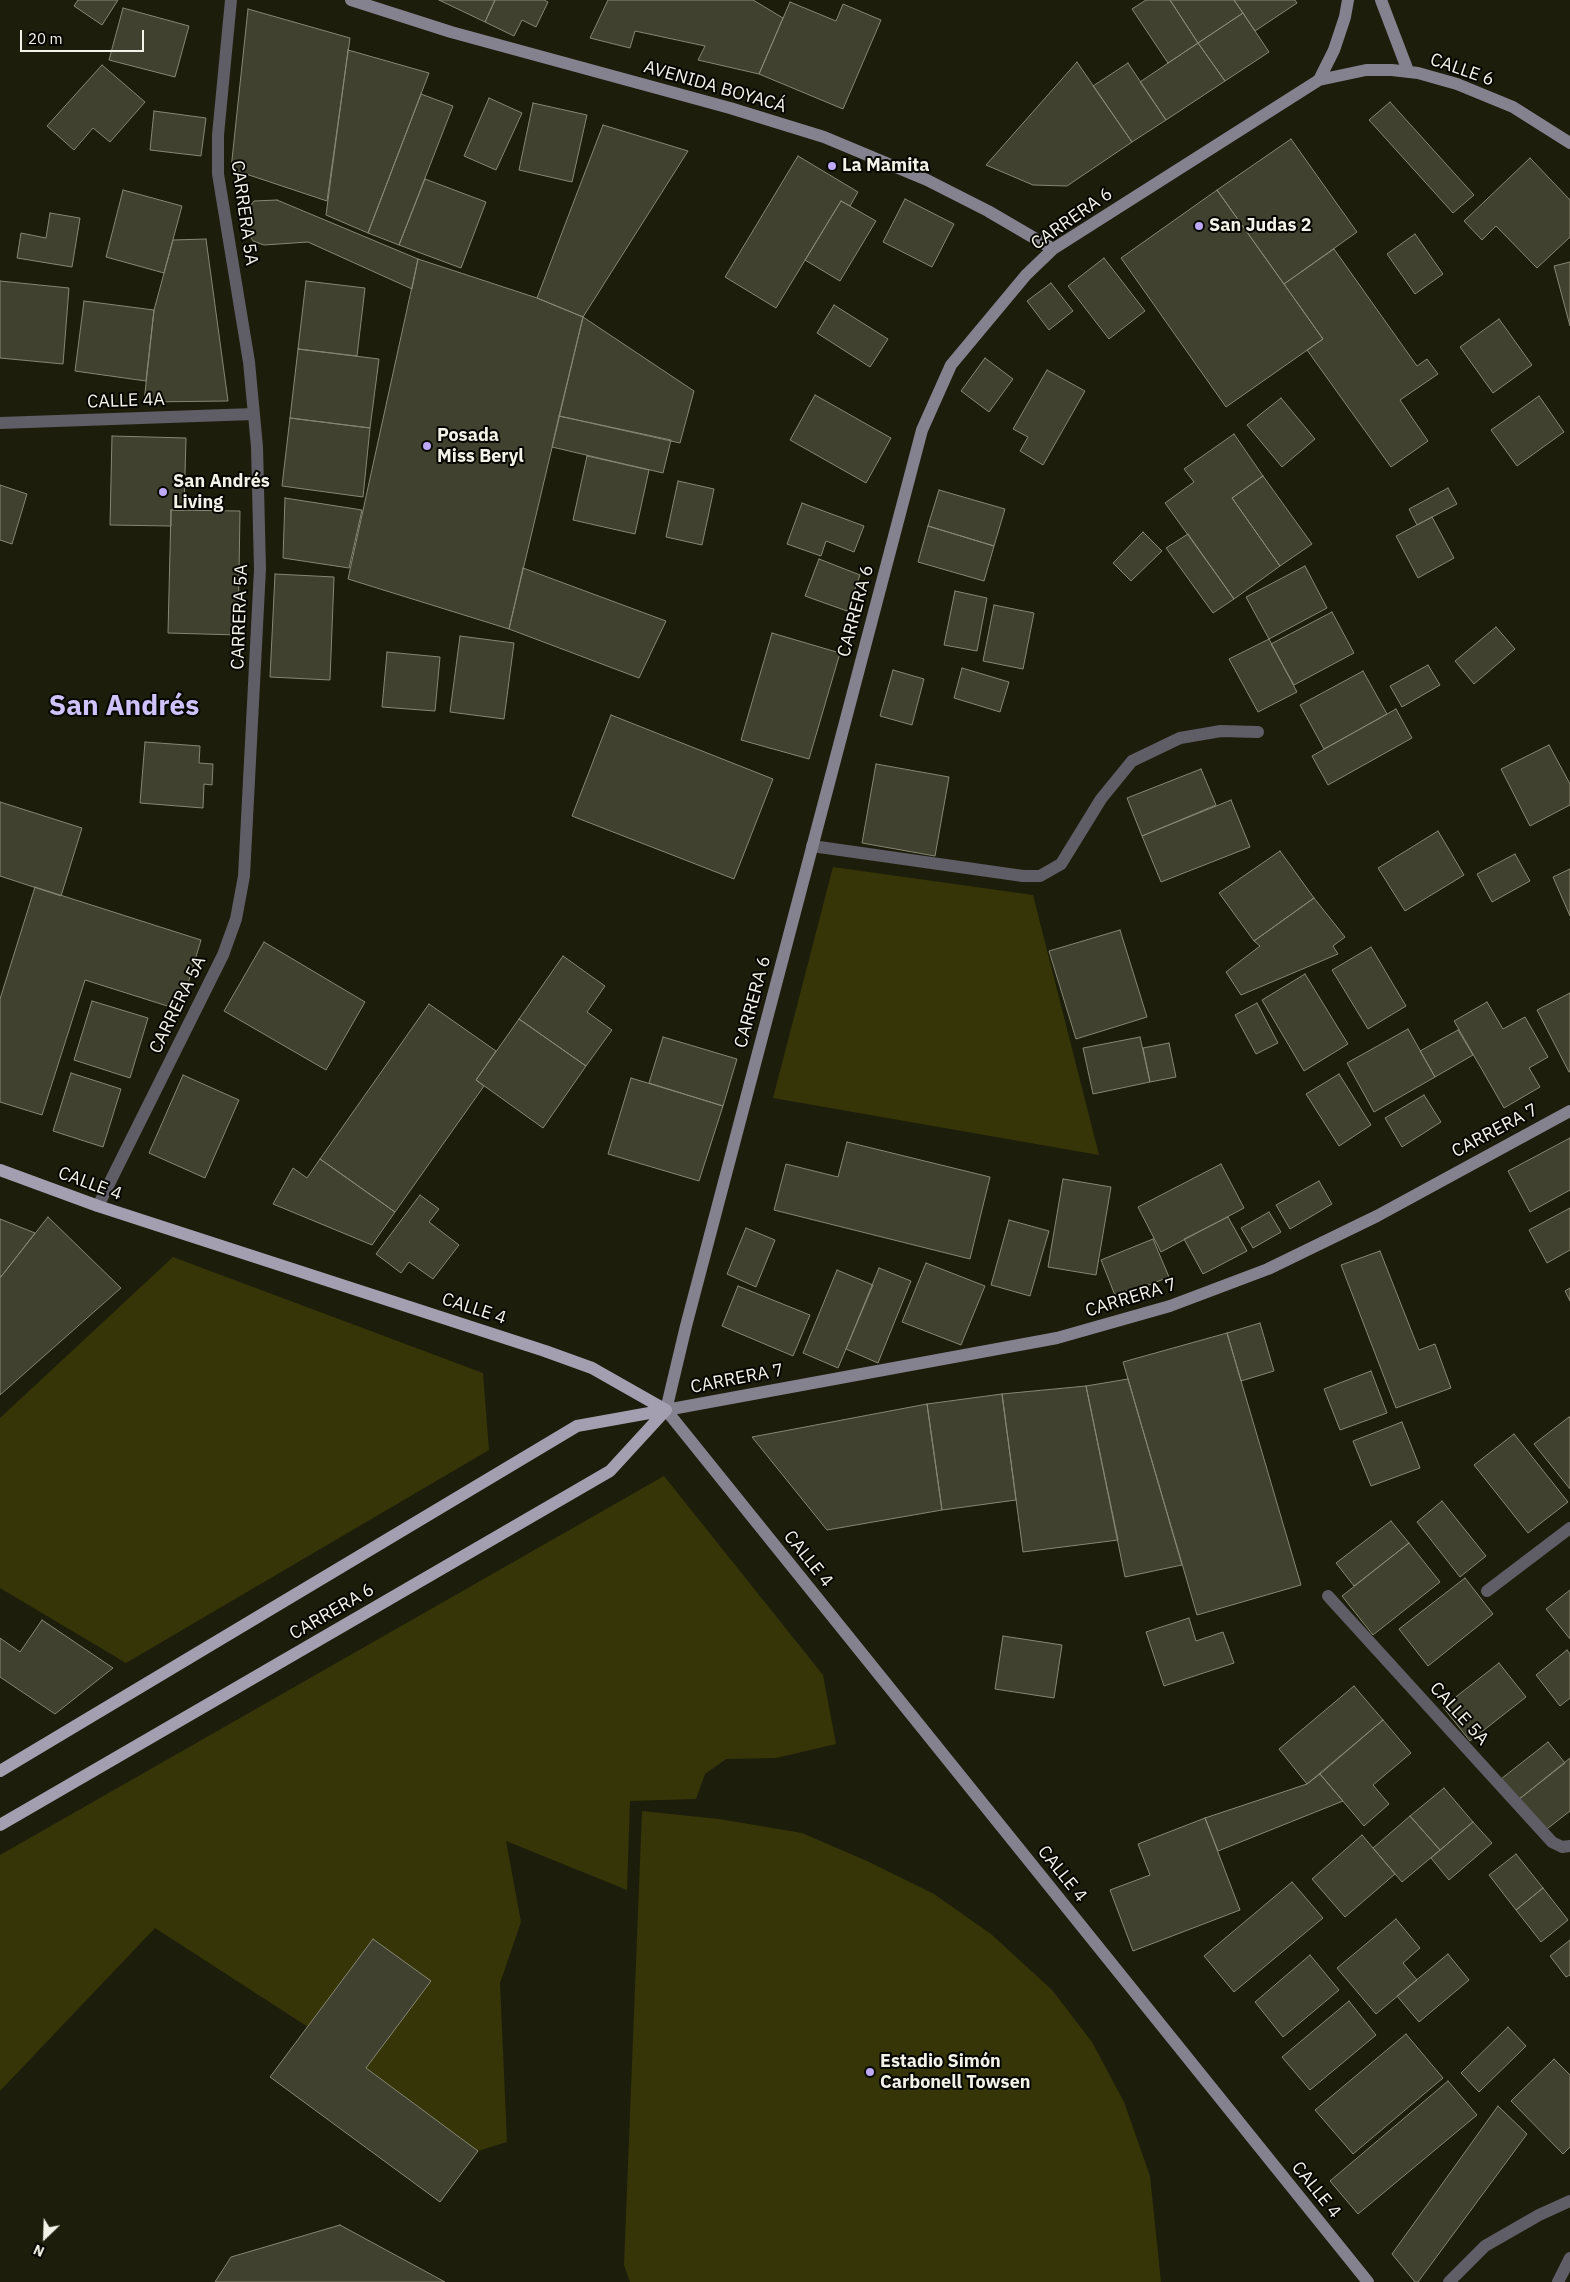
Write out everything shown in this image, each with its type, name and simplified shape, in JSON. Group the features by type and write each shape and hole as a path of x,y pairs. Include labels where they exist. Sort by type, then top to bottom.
{"main road":[{"name":"CALLE 4","path":"0,1170 98,1206 545,1351 592,1368 666,1410"},
{"name":"CARRERA 6","path":"0,1771 577,1426 666,1410"},
{"name":"CARRERA 6","path":"0,1824 610,1471 666,1410"}],"street":[{"name":"CARRERA 5A","path":"98,1206 223,955 236,919 244,876 260,569 257,447 254,414 248,362 218,174 218,135 231,0"},
{"name":"AVENIDA BOYACÁ","path":"351,0 451,32 730,108 824,137 928,180 988,211 1053,249"},
{"path":"1319,80 1334,50 1348,0"},
{"name":"CALLE 6","path":"1381,0 1408,71 1457,84 1513,107 1570,143"},
{"name":"CARRERA 6","path":"666,1410 686,1326 922,430 951,365 1026,276 1053,249 1319,80 1366,70 1408,71"},
{"name":"CALLE 4A","path":"0,423 254,414"},
{"path":"812,846 1023,876 1040,876 1061,864 1100,799 1132,761 1180,738 1221,731 1258,732"},
{"name":"CARRERA 7","path":"666,1410 1057,1338 1170,1306 1268,1269 1377,1216 1570,1111"},
{"name":"CALLE 4","path":"666,1410 1368,2282"},
{"path":"1487,1591 1570,1528"},
{"name":"CALLE 5A","path":"1328,1596 1552,1842 1562,1847 1570,1846"},
{"path":"1449,2282 1485,2246 1539,2215 1570,2201"},
{"path":"1558,2282 1570,2258"}],"shaded area":[{"path":"833,867 1033,895 1099,1155 773,1098"},
{"path":"173,1257 483,1373 489,1450 126,1663 0,1588 0,1418"},
{"path":"664,1476 823,1675 836,1744 776,1758 726,1759 705,1774 696,1799 630,1801 627,1890 506,1841 521,1922 500,1983 507,2142 478,2151 366,2068 430,1981 373,1939 308,2027 155,1928 0,2091 0,1855"},
{"name":"Estadio Simón Carbonell Towsen","path":"642,1811 719,1819 802,1833 867,1861 934,1894 991,1934 1052,1990 1092,2042 1124,2102 1150,2176 1161,2282 630,2282 624,2265"}],"building":[{"path":"78,0 118,0 102,25 74,6"},
{"path":"439,0 495,0 485,22"},
{"path":"495,0 544,0 548,2 536,27 522,20 514,36 485,22"},
{"path":"608,0 753,0 783,18 759,74 698,60 705,46 635,31 630,48 590,38"},
{"path":"1146,0 1170,0 1198,43 1168,63 1132,9"},
{"path":"1170,0 1234,0 1243,13 1198,43"},
{"path":"1234,0 1295,0 1297,3 1255,31"},
{"path":"790,2 836,21 843,4 881,20 843,109 759,74"},
{"path":"123,8 189,26 175,77 109,60"},
{"path":"248,9 350,38 327,201 231,169"},
{"path":"1243,13 1269,52 1225,81 1198,43"},
{"path":"1198,43 1225,81 1166,120 1140,82"},
{"path":"348,50 429,73 368,233 326,215"},
{"path":"1077,62 1132,142 1067,186 1033,185 986,165"},
{"path":"1128,63 1166,120 1132,142 1093,86"},
{"path":"102,65 145,102 110,142 93,128 74,150 47,126"},
{"path":"421,94 453,106 399,245 368,233"},
{"path":"489,98 522,113 496,170 464,156"},
{"path":"1390,102 1474,195 1453,213 1369,120"},
{"path":"533,103 587,115 572,182 519,170"},
{"path":"154,111 206,118 201,156 150,150"},
{"path":"603,125 688,151 583,317 537,298"},
{"path":"1291,139 1357,232 1284,284 1217,190"},
{"path":"798,156 858,192 850,206 841,201 776,308 725,277"},
{"path":"1530,158 1570,200 1570,237 1537,268 1496,226 1482,240 1464,221"},
{"path":"425,179 486,202 461,268 399,245"},
{"path":"123,190 182,206 164,273 106,257"},
{"path":"1217,190 1323,339 1226,407 1121,258"},
{"path":"905,199 954,224 932,267 883,242"},
{"path":"277,200 418,259 412,289 308,242 264,245 253,241 243,226 245,213 254,201"},
{"path":"841,201 876,221 840,281 805,260"},
{"path":"50,213 80,218 72,267 17,258 21,233 46,238"},
{"path":"1415,234 1443,274 1415,294 1387,254"},
{"path":"206,239 228,401 144,402 154,310 173,240"},
{"path":"1334,249 1417,366 1427,359 1438,374 1400,400 1428,441 1391,467 1307,350 1323,339 1284,284"},
{"path":"1104,258 1145,311 1109,339 1068,286"},
{"path":"418,259 537,298 583,317 509,629 348,579"},
{"path":"1570,262 1570,326 1554,266"},
{"path":"0,281 69,288 63,364 0,358"},
{"path":"306,281 365,288 357,356 298,349"},
{"path":"1051,283 1073,311 1049,330 1027,301"},
{"path":"84,301 154,310 146,381 75,371"},
{"path":"834,305 888,339 870,367 817,333"},
{"path":"583,317 694,391 680,443 559,416"},
{"path":"1499,319 1532,365 1493,393 1460,347"},
{"path":"298,349 379,359 370,428 290,418"},
{"path":"985,358 1013,379 989,412 961,391"},
{"path":"1047,370 1085,391 1043,465 1020,451 1028,437 1013,429"},
{"path":"815,395 891,438 866,483 790,440"},
{"path":"1539,396 1564,432 1517,466 1491,430"},
{"path":"1281,398 1315,439 1282,467 1247,425"},
{"path":"559,416 671,440 663,473 552,447"},
{"path":"290,418 370,428 363,497 282,486"},
{"path":"1234,434 1263,476 1232,498 1280,566 1234,599 1165,503 1194,482 1184,469"},
{"path":"112,436 186,438 184,510 171,510 171,526 110,525"},
{"path":"587,456 649,470 635,534 573,520"},
{"path":"1263,476 1312,544 1280,566 1232,498"},
{"path":"678,481 714,489 702,545 666,537"},
{"path":"0,485 27,494 12,544 0,540"},
{"path":"1448,488 1457,504 1417,525 1409,509"},
{"path":"939,490 1005,509 994,546 928,526"},
{"path":"285,498 362,510 349,568 283,558"},
{"path":"802,503 864,526 854,552 826,541 821,556 787,544"},
{"path":"171,510 240,511 238,635 168,633"},
{"path":"1432,517 1454,558 1418,578 1396,536"},
{"path":"928,526 994,546 984,581 918,562"},
{"path":"1143,532 1162,551 1131,581 1113,563"},
{"path":"1188,534 1234,599 1213,613 1166,548"},
{"path":"819,559 860,575 847,611 805,596"},
{"path":"1305,566 1327,608 1269,639 1246,597"},
{"path":"523,568 666,621 639,678 509,629"},
{"path":"275,574 334,577 330,680 270,677"},
{"path":"955,591 987,598 977,651 944,645"},
{"path":"994,605 1034,613 1023,669 983,661"},
{"path":"1332,612 1354,653 1294,685 1271,644"},
{"path":"1496,627 1515,649 1474,684 1455,661"},
{"path":"772,633 840,653 809,759 741,740"},
{"path":"460,636 514,643 504,719 450,712"},
{"path":"1269,639 1297,692 1258,712 1229,659"},
{"path":"387,652 440,657 435,711 382,707"},
{"path":"1428,665 1440,685 1402,707 1390,686"},
{"path":"962,668 1009,682 1000,712 954,698"},
{"path":"893,670 924,679 912,725 880,716"},
{"path":"1363,671 1387,714 1324,749 1300,705"},
{"path":"1396,709 1412,738 1328,785 1312,756"},
{"path":"611,715 773,779 734,879 572,816"},
{"path":"145,742 200,746 199,763 213,764 212,785 204,784 203,808 140,803"},
{"path":"1549,745 1570,784 1570,805 1530,826 1501,769"},
{"path":"876,764 949,777 935,856 862,843"},
{"path":"1201,769 1216,805 1142,836 1127,798"},
{"path":"1231,800 1250,847 1161,882 1142,836"},
{"path":"0,802 82,828 61,896 0,876"},
{"path":"1438,831 1464,875 1405,911 1378,868"},
{"path":"1280,851 1314,898 1254,941 1219,893"},
{"path":"1515,854 1530,881 1492,902 1477,874"},
{"path":"1570,869 1570,916 1553,877"},
{"path":"35,887 201,940 180,1010 85,980 42,1115 0,1102 0,999"},
{"path":"1314,898 1345,937 1333,946 1338,954 1241,995 1226,972 1260,946 1254,941"},
{"path":"1120,930 1147,1017 1076,1039 1049,951"},
{"path":"264,942 365,1002 326,1070 224,1011"},
{"path":"1371,947 1406,1006 1368,1029 1332,970"},
{"path":"563,956 605,986 587,1012 612,1030 586,1066 519,1019"},
{"path":"1305,974 1348,1044 1304,1071 1262,1000"},
{"path":"1570,993 1570,1072 1569,1072 1537,1010"},
{"path":"92,1001 148,1018 130,1078 74,1060"},
{"path":"1487,1002 1503,1029 1525,1017 1548,1057 1529,1068 1540,1087 1504,1108 1454,1021"},
{"path":"1257,1003 1278,1043 1256,1054 1235,1015"},
{"path":"429,1004 496,1051 476,1080 484,1086 395,1212 320,1159"},
{"path":"519,1019 586,1066 543,1128 476,1080"},
{"path":"1408,1029 1435,1077 1374,1112 1347,1063"},
{"path":"1458,1030 1473,1055 1435,1077 1420,1051"},
{"path":"663,1037 737,1059 723,1106 649,1083"},
{"path":"1140,1037 1150,1082 1093,1094 1083,1048"},
{"path":"1169,1043 1176,1077 1150,1082 1143,1048"},
{"path":"71,1073 121,1089 103,1147 53,1131"},
{"path":"1339,1074 1371,1125 1339,1146 1306,1094"},
{"path":"183,1075 239,1100 205,1178 149,1153"},
{"path":"631,1078 723,1106 699,1181 608,1154"},
{"path":"1424,1095 1441,1122 1402,1147 1385,1118"},
{"path":"1570,1138 1570,1190 1530,1212 1508,1171"},
{"path":"847,1142 990,1177 970,1259 774,1210 786,1164 838,1177"},
{"path":"320,1159 395,1212 372,1245 273,1204 293,1168 307,1178"},
{"path":"1221,1164 1244,1208 1161,1252 1138,1207"},
{"path":"1063,1179 1111,1187 1096,1275 1048,1267"},
{"path":"1319,1181 1332,1204 1290,1229 1276,1205"},
{"path":"420,1195 439,1209 429,1222 459,1245 433,1279 409,1262 401,1273 376,1254"},
{"path":"1570,1208 1570,1250 1547,1263 1529,1230"},
{"path":"1269,1212 1281,1232 1253,1248 1241,1228"},
{"path":"48,1217 121,1288 0,1395 0,1278"},
{"path":"1228,1217 1247,1251 1203,1274 1184,1239"},
{"path":"0,1219 35,1233 0,1278"},
{"path":"1009,1220 1049,1231 1030,1296 991,1285"},
{"path":"746,1228 775,1240 756,1287 727,1274"},
{"path":"1153,1239 1169,1277 1116,1298 1101,1260"},
{"path":"1380,1251 1419,1350 1435,1344 1451,1388 1396,1408 1341,1265"},
{"path":"926,1263 985,1286 961,1345 902,1322"},
{"path":"879,1268 911,1281 878,1363 846,1349"},
{"path":"837,1270 873,1285 838,1368 803,1353"},
{"path":"738,1286 810,1315 793,1356 722,1326"},
{"path":"1570,1288 1570,1301 1565,1291"},
{"path":"1260,1323 1274,1371 1241,1381 1227,1333"},
{"path":"1227,1333 1301,1585 1197,1615 1123,1362"},
{"path":"1371,1371 1387,1413 1340,1430 1324,1389"},
{"path":"1128,1379 1182,1565 1125,1577 1086,1386"},
{"path":"1086,1386 1118,1540 1023,1552 1002,1394"},
{"path":"1002,1394 1016,1500 942,1510 927,1404"},
{"path":"927,1404 942,1510 827,1530 752,1437"},
{"path":"1570,1418 1570,1489 1534,1444"},
{"path":"1402,1422 1420,1468 1371,1486 1353,1441"},
{"path":"1514,1434 1568,1502 1528,1533 1474,1465"},
{"path":"1442,1501 1486,1556 1460,1577 1417,1522"},
{"path":"1391,1521 1409,1543 1354,1586 1336,1563"},
{"path":"1409,1543 1440,1582 1373,1635 1342,1596"},
{"path":"1465,1578 1493,1614 1428,1666 1399,1629"},
{"path":"1570,1590 1570,1639 1546,1609"},
{"path":"1189,1618 1196,1641 1223,1632 1234,1663 1164,1686 1146,1632"},
{"path":"42,1620 113,1668 55,1714 0,1677 0,1638 20,1652"},
{"path":"1003,1636 1062,1645 1054,1698 995,1689"},
{"path":"1567,1650 1570,1654 1570,1698 1560,1706 1536,1675"},
{"path":"1499,1663 1526,1697 1470,1741 1443,1707"},
{"path":"1354,1686 1383,1720 1307,1784 1279,1749"},
{"path":"1383,1720 1411,1753 1373,1785 1389,1804 1364,1826 1320,1774"},
{"path":"1548,1742 1565,1763 1518,1800 1501,1779"},
{"path":"1570,1758 1570,1811 1543,1832 1518,1800"},
{"path":"1320,1774 1343,1801 1218,1851 1205,1818 1307,1784"},
{"path":"1444,1788 1473,1822 1440,1850 1410,1816"},
{"path":"1410,1816 1440,1850 1402,1882 1373,1848"},
{"path":"1205,1818 1240,1910 1133,1951 1110,1890 1150,1875 1138,1844"},
{"path":"1473,1822 1492,1843 1449,1880 1431,1858"},
{"path":"1362,1835 1395,1874 1345,1917 1312,1879"},
{"path":"1516,1854 1543,1888 1516,1910 1489,1875"},
{"path":"1292,1882 1323,1918 1234,1992 1204,1956"},
{"path":"1543,1888 1568,1920 1541,1942 1516,1910"},
{"path":"1396,1919 1420,1948 1403,1963 1417,1980 1376,2014 1337,1968"},
{"path":"373,1939 431,1981 366,2068 478,2151 440,2202 270,2077"},
{"path":"1570,1940 1570,1975 1566,1977 1550,1956"},
{"path":"1448,1954 1469,1980 1419,2022 1397,1996"},
{"path":"1310,1955 1339,1990 1283,2037 1255,2002"},
{"path":"1349,2001 1376,2035 1310,2090 1282,2057"},
{"path":"1508,2027 1526,2046 1479,2092 1461,2073"},
{"path":"1406,2034 1443,2078 1353,2154 1315,2110"},
{"path":"1554,2059 1570,2075 1570,2147 1563,2154 1511,2101"},
{"path":"1448,2081 1477,2115 1358,2214 1330,2181"},
{"path":"1498,2106 1527,2134 1418,2282 1415,2282 1392,2254"},
{"path":"340,2225 445,2282 215,2282 231,2257"}],"place":[{"name":"La Mamita","path":"832,166"},
{"name":"San Judas 2","path":"1199,226"},
{"name":"Posada Miss Beryl","path":"427,446"},
{"name":"San Andrés Living","path":"163,492"},
{"name":"Estadio Simón Carbonell Towsen","path":"870,2072"}],"district":[{"name":"San Andrés","path":"124,707"}]}
